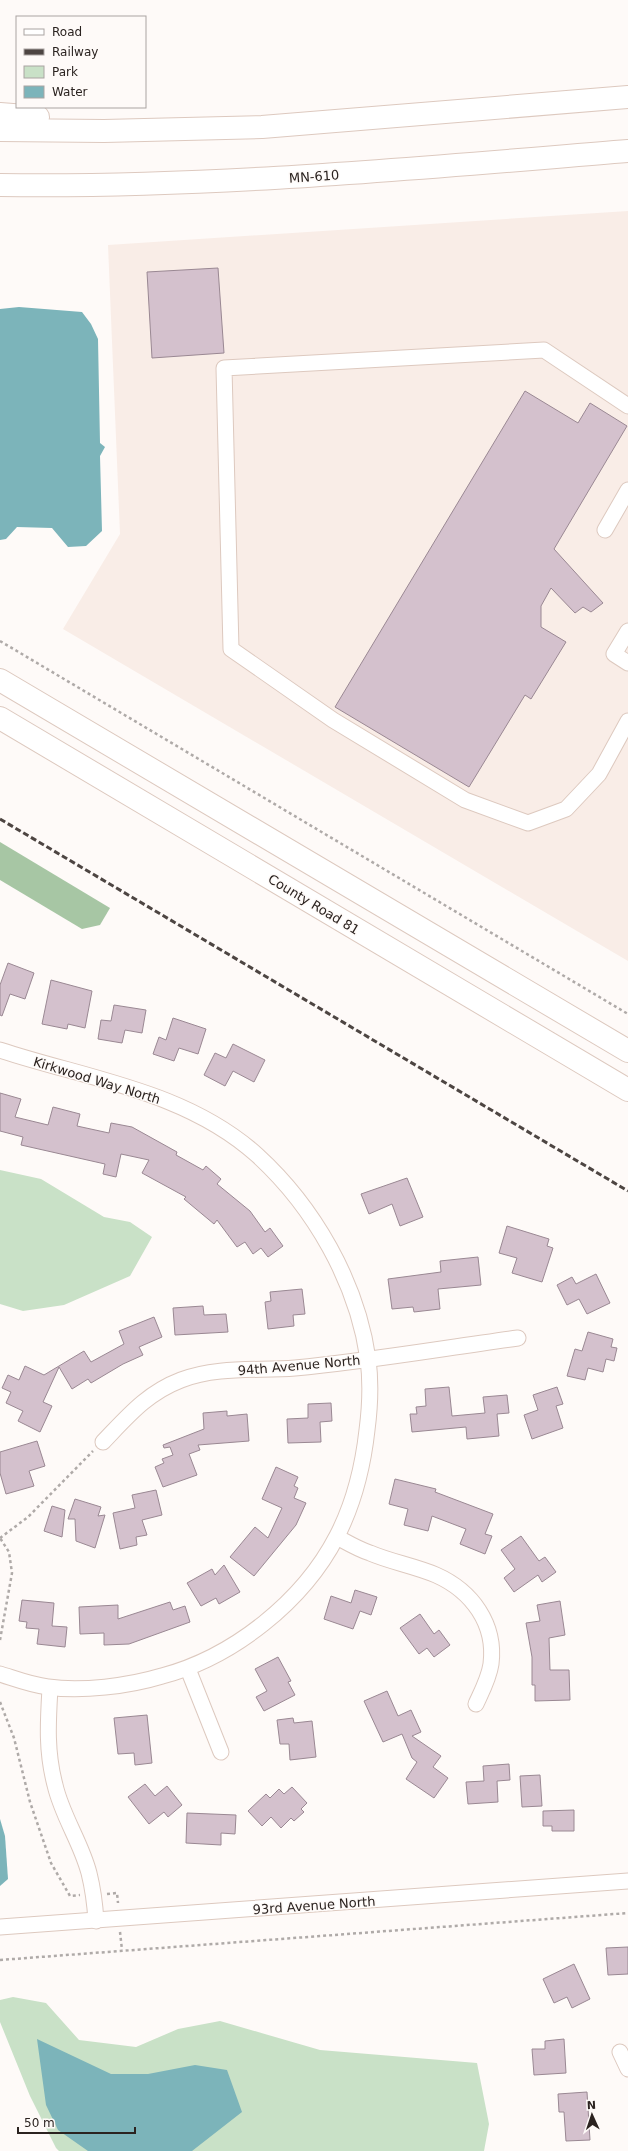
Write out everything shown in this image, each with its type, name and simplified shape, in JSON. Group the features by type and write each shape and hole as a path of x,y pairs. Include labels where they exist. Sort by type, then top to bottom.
{"highway":[{"path":"0,130 104,131 209,129 325,122 628,98"},
{"path":"0,114 209,129"},
{"name":"MN-610","path":"0,185 130,185 257,180 628,151"},
{"path":"0,680 628,1051"},
{"name":"County Road 81","path":"0,718 628,1090"}],"street":[{"path":"628,406 544,350 224,368 231,649 333,720 465,800 528,823 566,809 599,774 628,721"},
{"path":"605,530 628,490"},
{"path":"628,631 614,654 628,663"},
{"name":"Kirkwood Way North","path":"0,1050 42,1064 130,1087 175,1103 218,1126 256,1155 290,1189 318,1230 342,1271 355,1304 368,1359 369,1414 365,1452 354,1493 337,1537 316,1569 287,1602 256,1630 221,1652 188,1669 142,1682 99,1687 50,1688 23,1682 0,1674"},
{"name":"94th Avenue North","path":"103,1442 134,1409 156,1391 182,1380 209,1372 295,1368 518,1338"},
{"path":"337,1537 370,1553 436,1575 456,1585 473,1601 486,1620 491,1642 491,1664 488,1677 476,1704"},
{"path":"188,1669 220,1752"},
{"path":"50,1688 47,1749 55,1785 65,1818 80,1848 89,1872 96,1921"},
{"name":"93rd Avenue North","path":"0,1928 628,1881"},
{"path":"620,2052 628,2069"}],"path":[{"path":"0,641 628,1014"},
{"path":"0,1640 12,1573 10,1552 0,1538 28,1517 103,1442"},
{"path":"0,1702 14,1738 30,1802 37,1822 52,1862 70,1896"},
{"path":"0,1960 628,1913"}],"shaded area":[{"path":"628,211 628,961 63,629 120,534 108,245"}],"green space":[{"path":"0,842 110,908 100,925 82,929 0,880"},
{"path":"0,1170 41,1179 104,1217 130,1222 152,1237 130,1276 64,1305 23,1311 0,1304"},
{"path":"13,1997 46,2003 79,2040 136,2047 178,2029 220,2021 320,2050 477,2063 489,2124 484,2151 59,2151 56,2148 30,2096 0,2022 0,2000"}],"water":[{"path":"19,307 82,312 91,324 98,339 100,443 105,447 100,456 102,531 86,546 68,547 52,528 17,527 6,539 0,540 0,309"},
{"path":"0,1819 5,1836 8,1879 0,1886"},
{"path":"37,2039 111,2074 148,2074 195,2065 227,2070 242,2112 192,2151 88,2151 58,2130 46,2105"}],"building":[{"path":"218,268 224,353 152,358 147,272"},
{"path":"525,391 578,423 590,403 627,426 554,549 603,603 591,612 583,607 575,613 551,588 541,606 541,627 566,642 531,699 525,695 469,787 335,707"},
{"path":"8,963 34,973 25,999 10,994 2,1016 0,1015 0,985"},
{"path":"51,980 92,991 85,1028 68,1024 67,1029 42,1024"},
{"path":"114,1005 146,1010 142,1033 125,1030 122,1043 98,1039 101,1020 111,1021"},
{"path":"173,1018 206,1029 198,1054 179,1048 174,1061 153,1054 159,1037 166,1040"},
{"path":"233,1044 265,1060 254,1082 233,1071 225,1086 204,1075 215,1053 226,1058"},
{"path":"0,1093 21,1099 15,1117 48,1125 53,1107 80,1114 77,1126 109,1133 111,1123 132,1127 177,1152 176,1155 203,1170 206,1166 221,1179 217,1184 250,1211 265,1232 270,1228 283,1246 268,1257 261,1248 253,1254 245,1242 237,1247 217,1220 214,1224 184,1199 186,1197 142,1173 149,1160 121,1154 116,1177 103,1174 105,1164 21,1145 23,1137 0,1131"},
{"path":"407,1178 423,1217 400,1226 392,1204 369,1214 361,1194"},
{"path":"507,1226 549,1239 547,1246 553,1248 542,1282 512,1273 517,1258 499,1253"},
{"path":"478,1257 481,1285 438,1289 440,1309 414,1312 413,1307 392,1309 388,1279 441,1272 440,1261"},
{"path":"596,1274 610,1303 587,1314 579,1299 567,1305 557,1285 572,1277 576,1284"},
{"path":"302,1289 305,1314 293,1315 294,1326 268,1329 265,1302 271,1301 270,1292"},
{"path":"203,1306 204,1315 226,1314 228,1332 175,1335 173,1308"},
{"path":"154,1317 162,1337 139,1347 143,1355 123,1364 91,1383 88,1379 72,1389 59,1367 43,1402 52,1406 40,1432 18,1421 23,1411 6,1403 11,1392 2,1388 8,1375 19,1380 25,1366 44,1375 84,1351 91,1362 124,1344 119,1331"},
{"path":"588,1332 613,1339 611,1347 617,1348 614,1361 606,1359 603,1372 588,1368 585,1380 567,1376 575,1349 582,1351"},
{"path":"449,1387 452,1416 485,1413 483,1397 507,1395 509,1413 497,1414 499,1436 467,1439 466,1427 412,1432 410,1414 417,1414 416,1407 426,1406 425,1389"},
{"path":"557,1387 563,1404 556,1406 563,1428 532,1439 524,1415 538,1410 533,1395"},
{"path":"331,1403 332,1421 320,1422 321,1442 288,1443 287,1419 308,1418 308,1404"},
{"path":"227,1411 227,1416 247,1414 249,1441 198,1445 200,1450 189,1454 197,1475 163,1487 155,1467 164,1463 162,1459 173,1455 170,1447 164,1448 163,1445 204,1429 203,1413"},
{"path":"37,1441 45,1466 29,1471 34,1486 6,1494 0,1473 0,1452"},
{"path":"276,1467 298,1477 294,1486 298,1488 294,1498 306,1503 296,1525 254,1576 230,1557 255,1527 268,1538 282,1508 262,1499"},
{"path":"395,1479 436,1489 435,1492 493,1514 485,1534 492,1536 485,1554 460,1544 466,1529 432,1516 428,1531 404,1525 408,1509 389,1504"},
{"path":"156,1490 162,1515 142,1520 147,1535 136,1537 137,1545 120,1549 113,1513 135,1508 132,1495"},
{"path":"75,1499 101,1507 98,1516 105,1515 95,1548 76,1541 75,1519 68,1519"},
{"path":"52,1506 65,1510 62,1537 44,1531"},
{"path":"521,1536 539,1561 545,1557 556,1572 542,1582 538,1575 514,1592 504,1578 515,1569 501,1550"},
{"path":"224,1565 240,1592 219,1604 216,1598 201,1606 187,1583 212,1569 215,1575"},
{"path":"355,1590 377,1597 371,1615 360,1611 353,1629 324,1619 331,1596 351,1603"},
{"path":"22,1600 54,1603 52,1626 67,1627 65,1647 37,1644 39,1629 26,1628 27,1622 19,1621"},
{"path":"560,1601 565,1635 549,1638 550,1670 569,1670 570,1700 535,1701 535,1685 532,1685 532,1657 526,1623 540,1621 537,1605"},
{"path":"170,1602 173,1610 185,1606 190,1622 129,1644 104,1645 104,1633 80,1634 79,1607 118,1605 118,1619"},
{"path":"420,1614 434,1634 439,1630 450,1645 434,1657 427,1648 419,1654 400,1628"},
{"path":"278,1657 291,1681 288,1682 295,1695 264,1711 256,1697 267,1691 255,1669"},
{"path":"387,1691 398,1716 411,1710 421,1732 412,1736 441,1756 433,1767 448,1778 434,1798 406,1779 417,1762 412,1758 402,1734 383,1742 364,1701"},
{"path":"147,1715 152,1763 135,1765 134,1753 118,1754 114,1718"},
{"path":"293,1718 294,1723 312,1721 316,1757 290,1760 289,1744 280,1744 277,1720"},
{"path":"509,1764 510,1780 497,1781 498,1802 468,1804 466,1782 484,1781 483,1766"},
{"path":"540,1775 542,1806 522,1807 520,1776"},
{"path":"145,1784 155,1796 167,1786 182,1805 168,1817 164,1812 149,1824 128,1797"},
{"path":"292,1787 307,1803 301,1809 304,1812 294,1821 291,1818 281,1828 271,1817 262,1826 248,1811 266,1794 270,1798 279,1789 284,1794"},
{"path":"574,1810 574,1831 552,1831 552,1826 543,1826 543,1811"},
{"path":"187,1813 236,1815 235,1834 221,1833 221,1845 186,1843"},
{"path":"628,1947 628,1974 608,1975 606,1948"},
{"path":"574,1964 590,1999 572,2008 567,1997 554,2003 543,1979"},
{"path":"564,2039 566,2073 534,2075 532,2049 545,2049 545,2041"},
{"path":"587,2092 590,2140 566,2141 564,2112 559,2112 558,2094"}],"railway":[{"path":"0,819 628,1191"}]}
